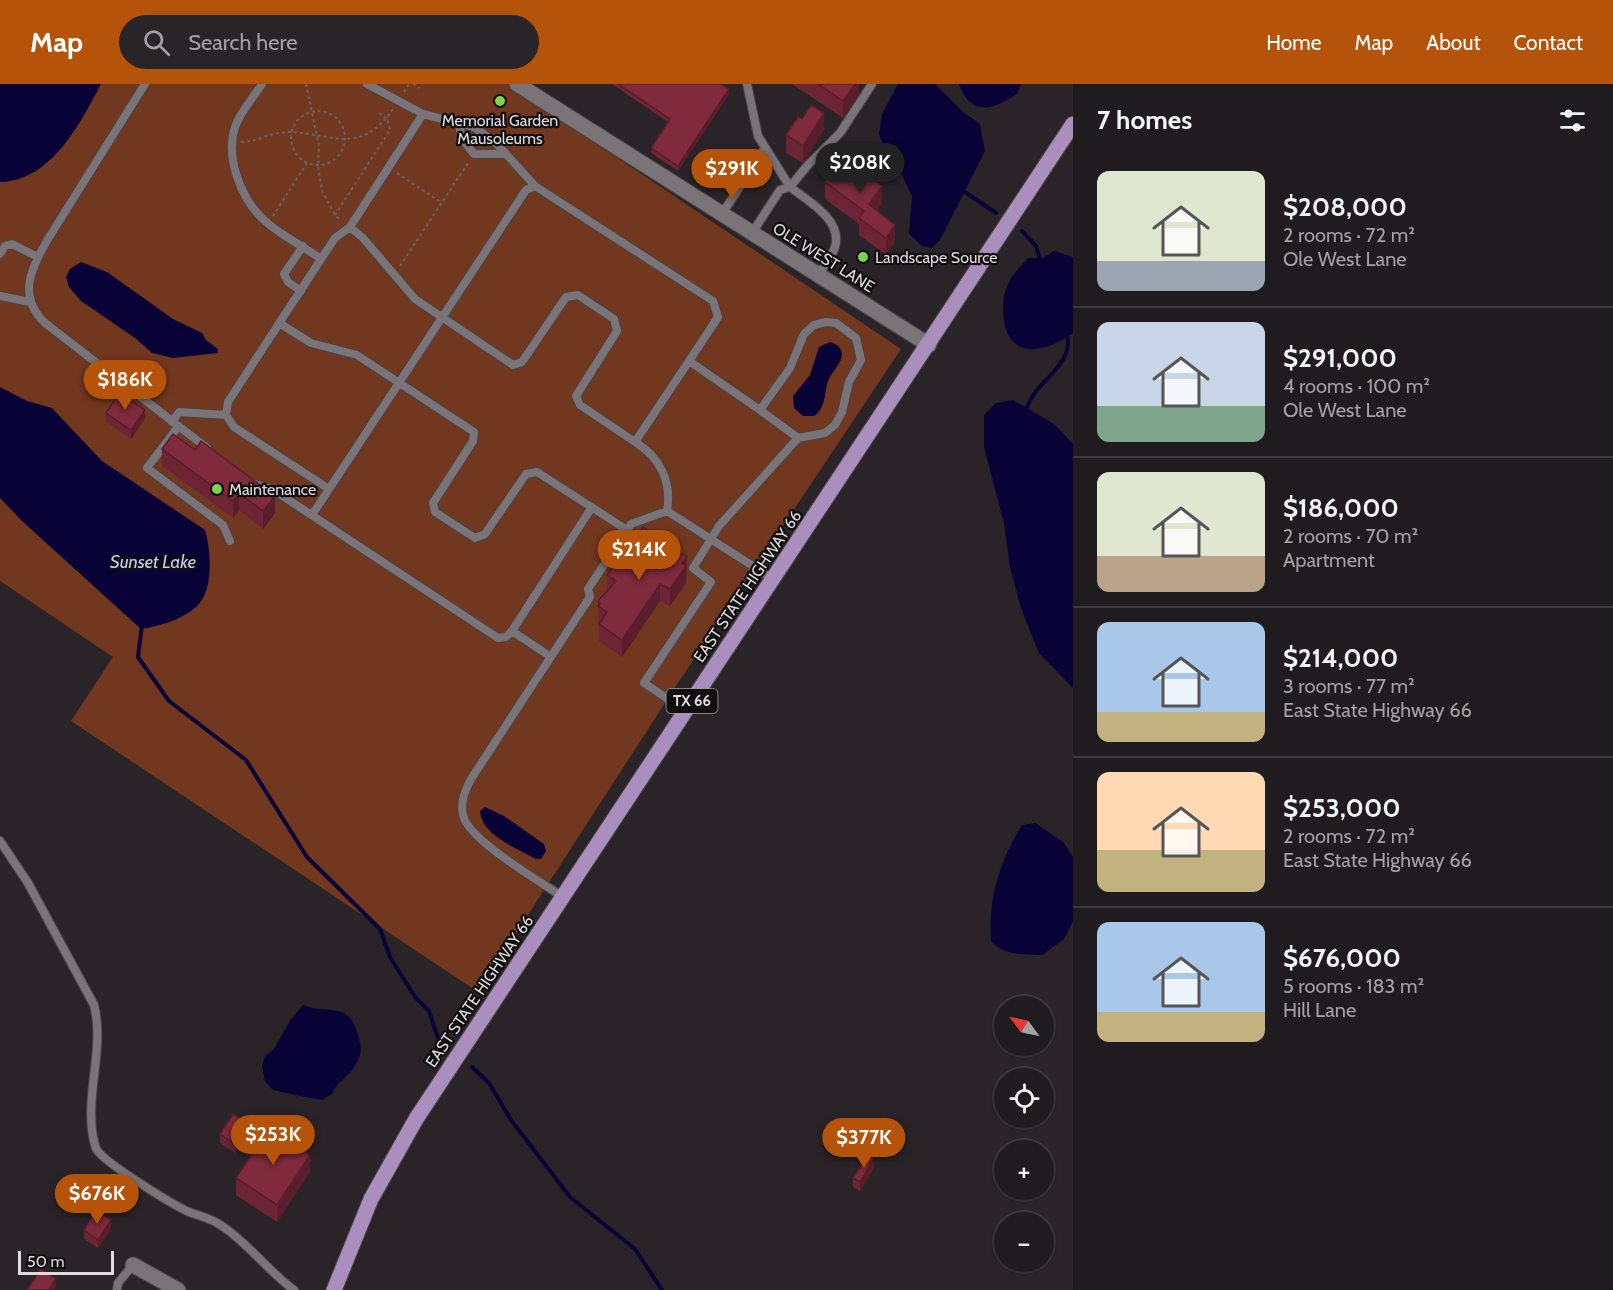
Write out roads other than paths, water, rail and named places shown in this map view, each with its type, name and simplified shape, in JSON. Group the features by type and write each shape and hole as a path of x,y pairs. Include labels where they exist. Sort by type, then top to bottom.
{"main road":[{"name":"EAST STATE HIGHWAY 66","path":"333,1290 367,1209 391,1160 1073,124"}],"street":[{"name":"OLE WEST LANE","path":"517,84 929,345"},
{"path":"133,1265 178,1290"}],"lane":[{"path":"145,84 38,257 28,293 33,312 45,323 214,454"},
{"path":"262,84 236,125 232,142 234,165 240,185 268,224 321,259"},
{"path":"367,84 423,114 474,128 506,154 535,186 713,301 718,318 635,442"},
{"path":"747,84 758,136 764,149 790,187 828,216 837,238 835,249 818,275"},
{"path":"752,233 780,190 790,187 840,133 872,84"},
{"path":"329,489 234,427 226,415 228,402 335,238 350,228 423,114"},
{"path":"458,122 463,140 474,154 506,154"},
{"path":"722,214 764,149"},
{"path":"312,515 526,190 535,186"},
{"path":"350,228 363,238 415,299 513,365 522,362 566,297 578,295 614,319 618,331 576,396 580,405 649,451 661,468 670,496 668,511"},
{"path":"0,254 5,246 12,244 38,257"},
{"path":"300,291 288,282 284,274 303,246"},
{"path":"0,296 30,302"},
{"path":"686,711 645,683 711,582 693,568 711,539 738,505 798,438 825,433 835,425 842,412 849,382 861,360 856,338 843,327 826,322 814,326 804,334 790,368 760,410"},
{"path":"279,323 311,344 357,355 474,432 473,441 433,503 435,513 475,538 485,534 526,474 537,472 627,530"},
{"path":"689,361 798,438"},
{"path":"226,415 179,412 175,425 147,468 223,525 230,541"},
{"path":"250,480 259,487 272,489 498,638 506,637 512,631 592,507"},
{"path":"668,511 773,579"},
{"path":"563,897 472,834 463,816 462,797 471,779 590,597 588,589 631,524 668,511"},
{"path":"512,631 551,657"},
{"path":"0,841 27,883 94,1005 99,1024 92,1111 96,1150 108,1161 186,1211 219,1223 241,1238 253,1255 294,1290"},
{"path":"117,1290 118,1283 133,1265"}],"water":[{"path":"0,84 101,84 84,116 62,148 49,161 34,172 18,179 0,182"},
{"path":"898,84 935,84 963,112 980,124 985,151 940,240 932,248 922,246 909,234 912,196 899,169 887,154 879,134 882,114"},
{"path":"959,84 1021,84 1017,94 1008,100 991,107 984,107 970,102"},
{"path":"1054,251 1073,257 1073,333 1042,348 1022,348 1014,343 1008,334 1004,321 1003,305 1006,290 1012,277 1028,258 1043,258"},
{"path":"81,262 107,272 173,319 202,333 206,340 218,349 218,353 173,358 152,353 135,338 81,301 69,287 66,277 70,269"},
{"path":"830,342 840,348 841,358 828,381 821,409 814,416 803,416 794,408 793,396 810,375 819,347"},
{"name":"Sunset Lake","path":"0,387 27,401 52,408 102,461 205,530 210,558 209,580 197,606 170,622 141,629 22,521 0,498"},
{"path":"1013,400 1054,424 1073,444 1073,688 1039,653 1021,608 1010,567 1004,523 984,447 984,415 996,403"},
{"path":"485,807 504,816 544,844 546,851 541,859 536,859 510,846 487,828 480,811"},
{"path":"1036,823 1064,843 1073,857 1073,921 1064,939 1042,955 1008,952 991,941 993,895 1001,867 1022,825"},
{"path":"303,1005 336,1011 349,1017 354,1024 360,1043 360,1055 352,1070 332,1094 322,1100 273,1090 265,1081 262,1066 265,1056 274,1049 291,1019"}],"waterway":[{"path":"962,190 996,213"},
{"path":"1022,231 1036,246 1041,263"},
{"path":"1025,411 1035,392 1064,358 1067,351 1067,335"},
{"path":"142,625 138,657 169,701 246,760 307,857 380,929 390,957 415,997 429,1011 441,1047"},
{"path":"472,1067 489,1083 511,1120 570,1197 635,1249 662,1290"}],"place":[{"name":"Memorial Garden Mausoleums","path":"500,101"},
{"name":"Landscape Source","path":"863,257"},
{"name":"Maintenance","path":"217,489"}]}
